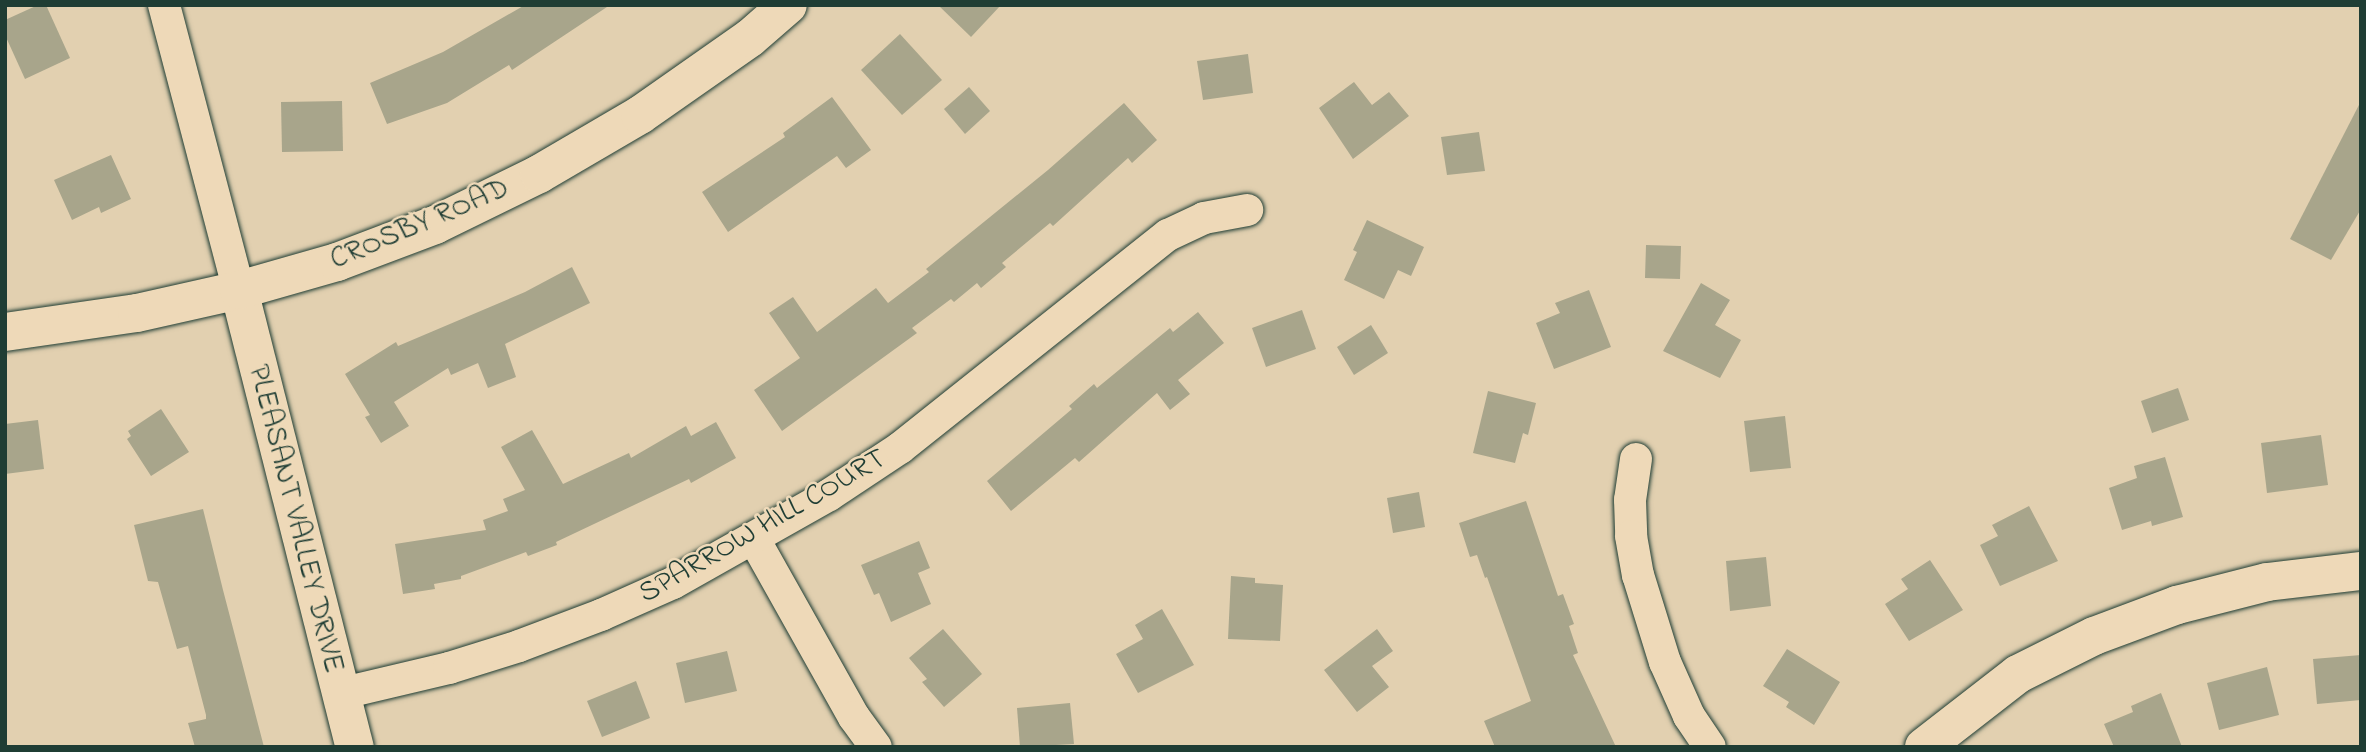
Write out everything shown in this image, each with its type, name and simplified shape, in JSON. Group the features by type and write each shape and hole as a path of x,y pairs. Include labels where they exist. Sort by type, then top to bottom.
{"street":[{"path":"164,5 239,290"},
{"name":"CROSBY ROAD","path":"5,332 138,313 239,290 337,262 435,225 538,174 640,115 750,38 788,5"},
{"name":"SPARROW HILL COURT","path":"339,694 449,668 601,615 673,583 829,495 900,448 1168,235 1204,218 1247,211"},
{"name":"PLEASANT VALLEY DRIVE","path":"239,290 339,694 355,747"},
{"path":"1636,459 1630,500 1631,536 1638,575 1665,662 1689,716 1710,747"},
{"path":"754,539 854,717 876,747"},
{"path":"1924,747 2018,674 2094,636 2177,605 2267,582 2361,571"}],"building":[{"path":"38,5 46,5 70,58 25,79 5,35 5,20"},
{"path":"525,5 610,5 512,70 509,65 447,103 387,124 370,83 443,52"},
{"path":"938,5 1001,5 971,37"},
{"path":"900,34 942,80 902,115 861,70"},
{"path":"1248,54 1253,93 1203,100 1197,61"},
{"path":"1354,82 1372,105 1389,92 1409,116 1353,159 1319,108"},
{"path":"969,87 990,111 965,134 944,109"},
{"path":"832,97 871,150 846,168 837,156 728,232 702,192 785,137 783,133"},
{"path":"342,101 343,151 282,152 281,102"},
{"path":"2361,101 2361,209 2331,260 2290,239"},
{"path":"1124,103 1157,140 1132,163 1128,158 1053,226 1050,223 1002,263 1006,267 981,288 977,283 954,302 951,299 912,328 917,333 782,431 754,390 800,358 769,313 793,297 817,332 876,288 888,303 929,272 926,269 1048,170"},
{"path":"1479,132 1485,171 1447,175 1441,137"},
{"path":"111,155 131,199 101,213 99,207 72,220 54,180"},
{"path":"1367,220 1424,247 1411,276 1398,270 1384,299 1344,280 1357,252 1353,250"},
{"path":"1646,245 1681,246 1680,279 1645,278"},
{"path":"572,267 590,303 505,344 516,377 488,388 478,363 451,375 448,368 394,402 409,426 381,443 365,417 370,415 345,374 396,342 398,346 525,292"},
{"path":"1701,283 1730,300 1715,325 1741,340 1720,378 1663,351"},
{"path":"1589,290 1611,347 1554,369 1536,323 1560,313 1555,303"},
{"path":"1302,310 1316,349 1266,367 1252,328"},
{"path":"1198,312 1224,343 1178,380 1190,394 1170,410 1157,393 1079,462 1075,458 1011,511 987,481 1072,409 1069,406 1094,384 1097,388 1170,328 1173,332"},
{"path":"1371,325 1388,353 1354,375 1337,347"},
{"path":"2178,388 2189,420 2152,433 2141,401"},
{"path":"1488,391 1536,403 1528,435 1523,433 1515,463 1473,453"},
{"path":"161,409 189,452 151,476 127,439 131,436 128,431"},
{"path":"1785,416 1791,468 1750,472 1744,421"},
{"path":"38,420 44,469 5,474 5,424"},
{"path":"716,422 736,458 691,483 689,479 556,542 557,545 528,556 526,552 461,576 461,579 434,584 435,589 403,594 395,544 486,530 483,520 508,511 503,499 525,490 501,447 532,430 563,484 629,453 631,458 686,426 691,436"},
{"path":"2321,435 2328,485 2267,493 2261,443"},
{"path":"2165,457 2183,517 2152,526 2151,521 2122,530 2109,488 2137,478 2134,466"},
{"path":"1419,492 1425,527 1393,533 1387,498"},
{"path":"1526,501 1558,596 1563,594 1574,624 1569,626 1578,653 1573,655 1616,747 1495,747 1484,721 1531,701 1487,577 1485,578 1477,555 1470,557 1459,523"},
{"path":"2029,506 2058,561 2000,586 1980,545 1998,536 1992,525"},
{"path":"203,509 264,747 195,747 188,723 206,719 206,715 188,646 177,649 158,582 148,581 134,525"},
{"path":"919,541 930,568 918,573 931,604 891,622 879,593 874,595 861,565"},
{"path":"1766,557 1771,606 1730,611 1726,561"},
{"path":"1930,560 1963,610 1909,641 1885,604 1908,589 1901,579"},
{"path":"1231,576 1255,578 1255,583 1283,585 1280,641 1228,639"},
{"path":"1162,609 1194,665 1138,693 1116,654 1143,639 1135,625"},
{"path":"943,629 982,674 944,707 922,682 927,679 909,658"},
{"path":"1377,629 1393,651 1372,666 1389,687 1357,712 1324,670"},
{"path":"1787,649 1840,682 1814,725 1786,707 1789,702 1763,686"},
{"path":"727,651 737,691 685,703 676,663"},
{"path":"2361,655 2361,700 2317,704 2313,659"},
{"path":"2267,667 2279,715 2219,730 2207,683"},
{"path":"636,681 650,718 602,737 587,701"},
{"path":"2161,693 2182,747 2114,747 2104,724 2133,712 2131,706"},
{"path":"1070,703 1074,744 1020,747 1017,708"}]}
